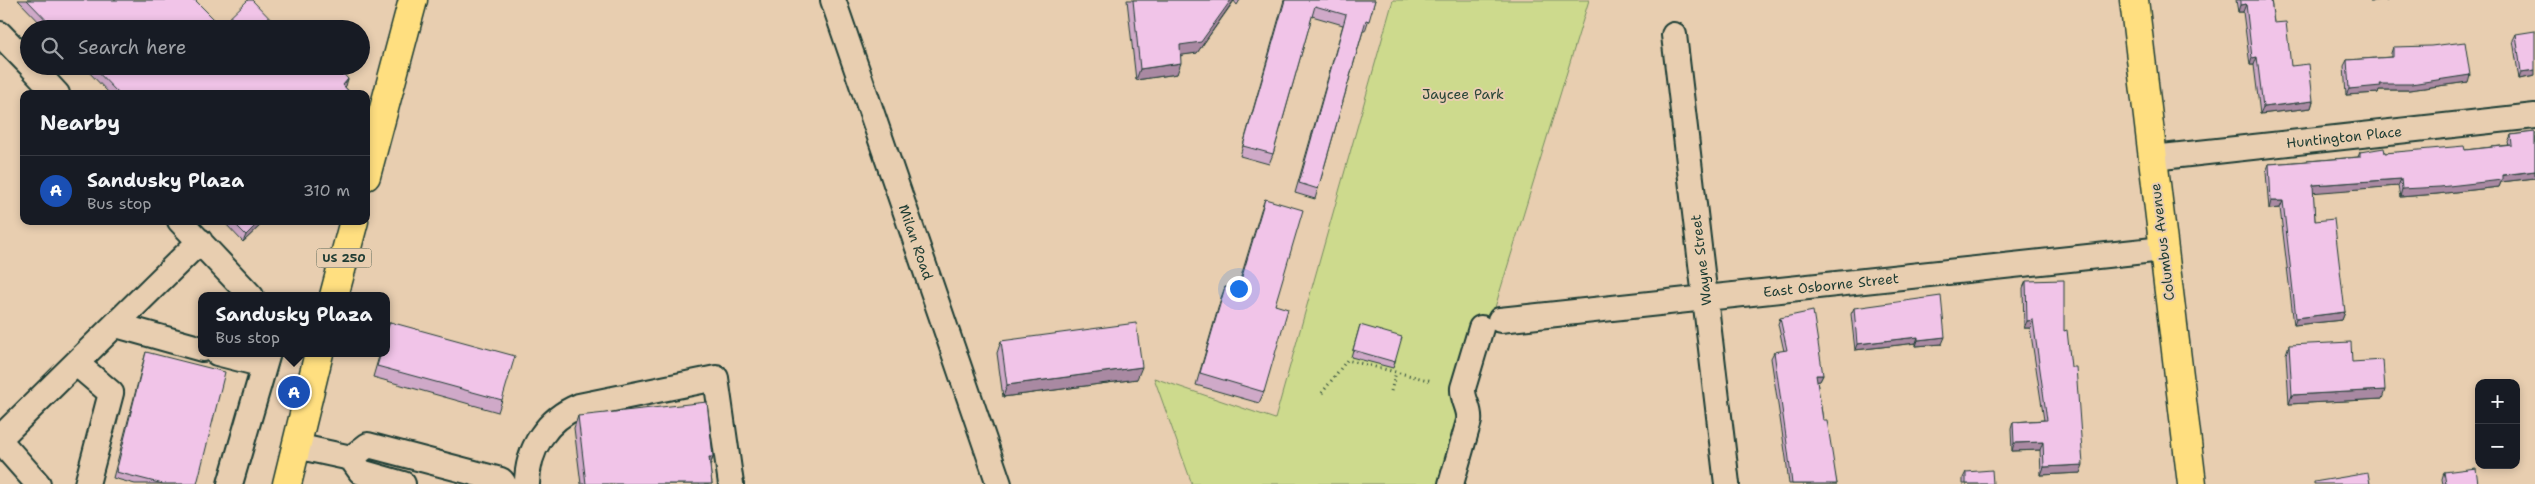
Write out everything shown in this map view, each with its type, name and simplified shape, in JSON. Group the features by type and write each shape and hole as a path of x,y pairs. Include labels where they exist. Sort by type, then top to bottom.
{"main road":[{"path":"370,161 413,0"},
{"name":"Columbus Avenue","path":"2134,0 2192,484"},
{"name":"US 250","path":"335,292 353,225"},
{"path":"287,484 318,357"}],"street":[{"name":"Milan Road","path":"833,0 999,484"},
{"path":"0,34 20,55"},
{"name":"Wayne Street","path":"1674,35 1727,484"},
{"path":"39,75 53,90"},
{"name":"Huntington Place","path":"2153,158 2535,116"},
{"path":"184,225 247,292"},
{"path":"37,484 0,440 200,241"},
{"name":"East Osborne Street","path":"1451,484 1469,421 1469,410 1462,395 1463,388 1490,324 2163,249"},
{"path":"116,325 146,334 198,356"},
{"path":"202,358 259,360 230,484"},
{"path":"77,364 110,393 87,484"},
{"path":"527,484 531,458 540,437 552,421 562,413 579,406 716,378 731,484"},
{"path":"351,458 368,445 502,480 504,484"},
{"path":"296,446 351,458 361,472 403,484"}],"path":[{"path":"1322,393 1347,360 1432,381"},
{"path":"1391,391 1396,372"}],"green space":[{"name":"Jaycee Park","path":"1393,0 1589,0 1441,484 1192,484 1154,378 1275,419"}],"building":[{"path":"27,0 195,0 215,20 46,20"},
{"path":"248,0 252,0 271,20 227,20"},
{"path":"1133,0 1231,0 1201,42 1180,45 1181,63 1140,69"},
{"path":"1285,0 1375,0 1369,21 1366,20 1318,189 1299,183 1346,15 1315,6 1273,154 1243,146"},
{"path":"2240,0 2271,0 2274,23 2286,22 2291,66 2309,64 2313,101 2263,107 2257,57 2252,58 2246,4 2240,5"},
{"path":"2535,31 2535,70 2521,72 2516,34"},
{"path":"2465,42 2470,75 2411,84 2380,84 2381,86 2349,89 2347,60 2393,57 2393,47 2431,46"},
{"path":"101,75 344,75 348,79 343,85 347,90 115,90"},
{"path":"2535,132 2535,171 2502,175 2502,180 2402,189 2401,179 2313,185 2315,221 2334,219 2345,312 2296,318 2283,201 2271,201 2269,164 2360,157 2360,152 2384,148 2385,153 2464,146 2465,150 2512,145 2511,135"},
{"path":"1265,199 1303,210 1275,305 1288,309 1264,392 1200,373 1225,287 1238,290"},
{"path":"236,225 256,225 246,235"},
{"path":"2064,280 2064,331 2067,330 2071,367 2076,367 2083,465 2044,467 2043,442 2014,443 2013,422 2047,420 2033,320 2027,321 2026,281"},
{"path":"1941,296 1945,337 1918,340 1918,337 1857,344 1854,308"},
{"path":"1813,311 1823,375 1816,375 1823,420 1827,420 1837,484 1792,484 1774,352 1787,350 1780,318"},
{"path":"390,322 515,356 502,400 377,366 380,357 390,357"},
{"path":"1136,323 1142,367 1007,385 1001,341"},
{"path":"1360,325 1402,337 1395,362 1353,350"},
{"path":"2351,342 2352,362 2383,360 2385,390 2292,395 2289,345"},
{"path":"146,352 225,372 197,484 163,484 116,472"},
{"path":"707,402 713,457 709,457 712,484 586,484 578,416"},
{"path":"2475,468 2478,484 2446,484 2444,472"},
{"path":"1992,470 1993,484 1966,484 1966,472"},
{"path":"2368,473 2370,484 2314,484 2314,482"}],"place":[{"name":"Sandusky Plaza","path":"294,392"}]}
